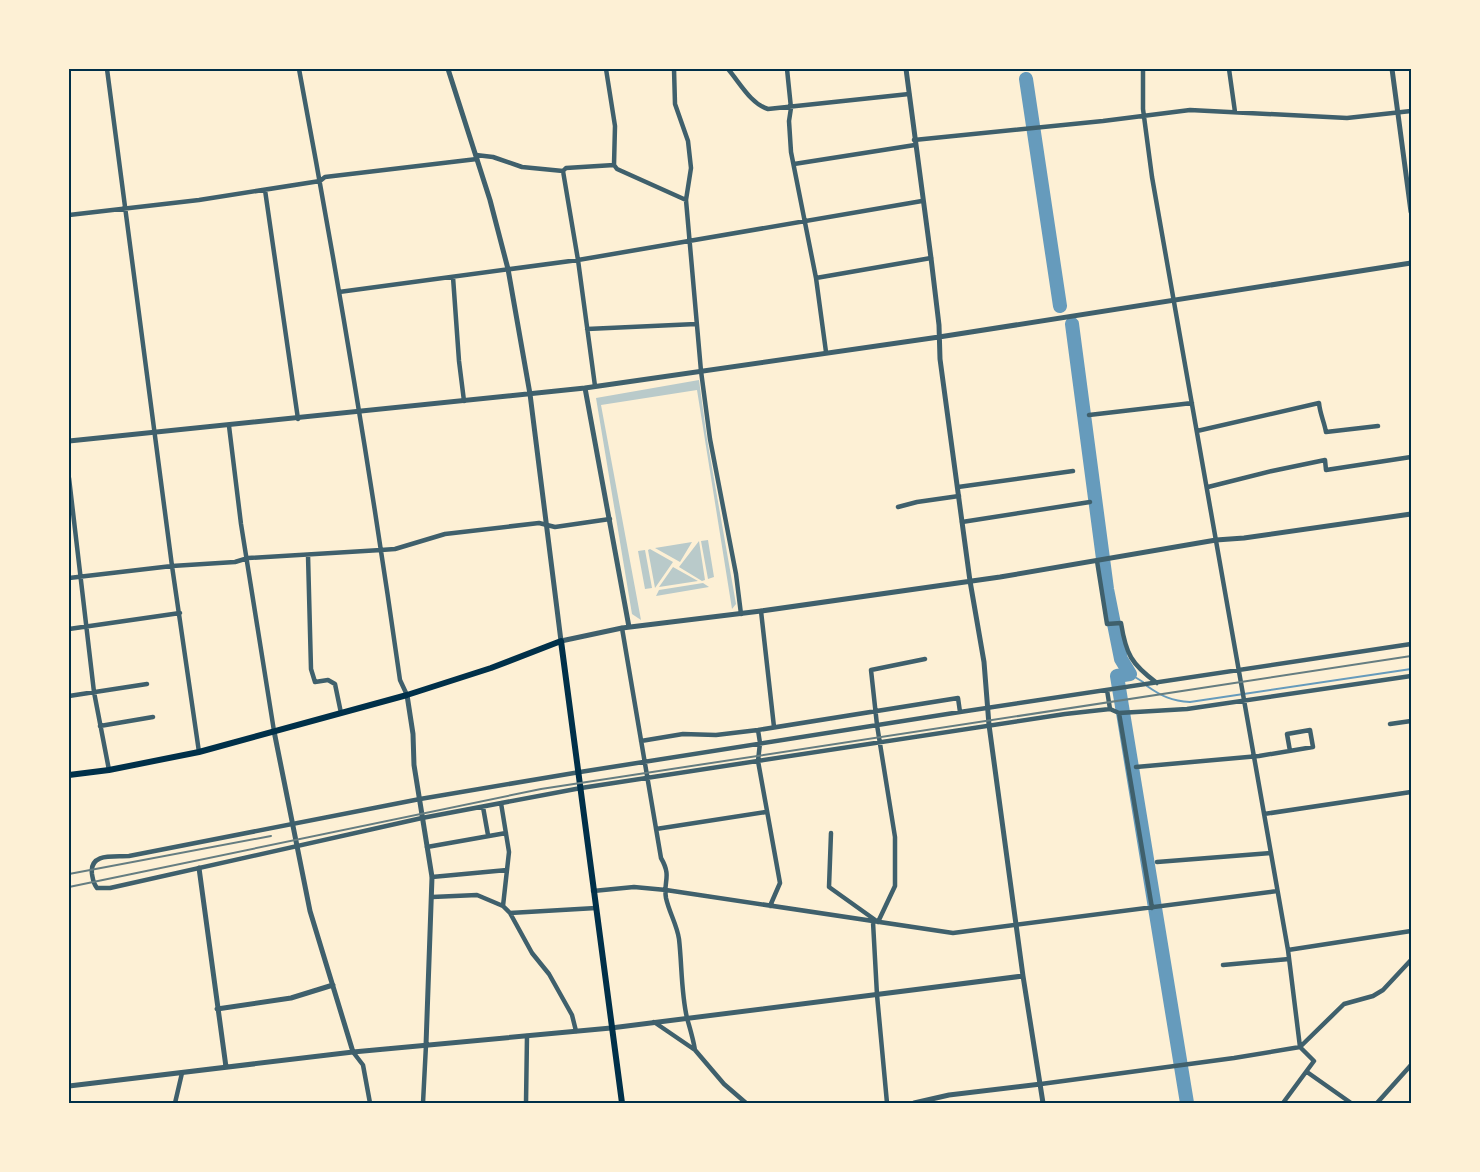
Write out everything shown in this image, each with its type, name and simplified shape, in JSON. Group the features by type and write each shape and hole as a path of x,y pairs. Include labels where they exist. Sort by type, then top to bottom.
{"main road":[{"path":"69,775 109,770 199,752 407,695 491,668 561,641 622,1103"}],"street":[{"path":"107,69 172,566 199,752"},
{"path":"299,69 339,292 400,680 407,695 414,765 432,877 423,1103"},
{"path":"448,69 504,247 530,394 561,641 622,628 741,614 1097,561 1216,540 1411,514"},
{"path":"606,69 615,126 614,165 617,169 686,200"},
{"path":"674,69 675,104 688,141 691,168 686,200 701,371 710,439 736,574 741,614"},
{"path":"728,69 760,107 768,109 909,94"},
{"path":"787,69 791,108 789,121 791,152 816,278 826,352"},
{"path":"906,69 962,522 984,662 989,725 1043,1103"},
{"path":"1143,69 1143,115 1152,177 1288,951 1300,1047 1314,1061 1283,1103"},
{"path":"1229,69 1235,112"},
{"path":"1392,69 1411,212"},
{"path":"794,164 915,142 1190,110 1347,118 1411,111"},
{"path":"69,215 265,190 320,181 325,177 477,157 493,157 522,167 562,171 566,168 614,165"},
{"path":"562,171 578,260 595,386"},
{"path":"265,190 298,419"},
{"path":"339,292 578,260 922,201"},
{"path":"816,278 931,258"},
{"path":"69,441 585,388 939,337 1411,263"},
{"path":"453,277 464,401"},
{"path":"587,328 696,324"},
{"path":"585,388 629,627"},
{"path":"1089,415 1192,403"},
{"path":"1197,431 1319,403 1326,432 1378,426"},
{"path":"230,426 241,524 274,731 310,911 353,1052 363,1065 370,1103"},
{"path":"1208,487 1325,460 1326,470 1411,457"},
{"path":"958,487 1073,471"},
{"path":"69,478 94,692 109,770"},
{"path":"898,507 959,496"},
{"path":"962,522 1090,502"},
{"path":"69,578 172,566 234,562 248,558 395,549 445,534 538,524 555,527 610,519"},
{"path":"69,530 75,529"},
{"path":"308,555 311,669 315,682 328,680 335,684 341,713"},
{"path":"1097,561 1107,624 1121,623 1125,649 1130,659 1139,670 1157,683"},
{"path":"761,611 774,728"},
{"path":"69,629 180,613"},
{"path":"622,628 661,858 667,868 666,897 679,937 679,962 687,1018 695,1050"},
{"path":"1411,644 760,743 420,799 129,856 99,858 91,868 94,885 101,889 422,819 581,788 989,725 1110,709 1119,713 1187,710 1411,676"},
{"path":"886,1103 877,995 876,922 895,886 895,837 877,725 871,670 925,659"},
{"path":"69,696 147,684"},
{"path":"1107,690 1110,709"},
{"path":"641,741 682,734 716,735 774,728 958,698 960,712"},
{"path":"1119,713 1152,908"},
{"path":"100,726 153,717"},
{"path":"1390,724 1411,721"},
{"path":"758,730 760,743 758,761 780,883 770,906"},
{"path":"1136,767 1253,756 1290,751 1313,747 1310,730 1287,734 1290,751"},
{"path":"1264,814 1411,792"},
{"path":"501,803 509,852 503,906"},
{"path":"483,807 488,835"},
{"path":"656,828 766,812"},
{"path":"427,847 506,833"},
{"path":"831,833 829,887 876,922"},
{"path":"1156,862 1271,853"},
{"path":"199,868 226,1067"},
{"path":"432,877 507,870"},
{"path":"593,891 634,887 666,890 953,933 1277,891"},
{"path":"432,897 477,895 503,906 510,913 532,952 549,974 572,1015 576,1031"},
{"path":"510,913 596,908"},
{"path":"1288,951 1411,931"},
{"path":"1223,965 1289,959"},
{"path":"914,1103 949,1095 1234,1058 1300,1047 1344,1004 1373,996 1383,990 1411,960"},
{"path":"1405,968 1411,974"},
{"path":"69,1086 353,1052 611,1028 1023,975"},
{"path":"218,1009 291,998 333,985"},
{"path":"654,1022 695,1050 724,1084 746,1103"},
{"path":"526,1103 527,1036"},
{"path":"1377,1103 1411,1065"},
{"path":"175,1103 182,1072"},
{"path":"1307,1072 1351,1103"}],"shaded area":[{"path":"699,380 736,604 732,609 697,390 601,405 641,620 632,614 596,398"},
{"path":"708,540 714,577 708,579 701,541"},
{"path":"699,541 705,580 702,581 679,567"},
{"path":"692,542 680,562 655,548"},
{"path":"645,550 652,588 645,589 638,551"},
{"path":"648,550 673,562 655,588"},
{"path":"673,567 698,581 659,587"},
{"path":"703,583 709,587 656,596 659,590"}],"waterway":[{"path":"1026,79 1060,306"},
{"path":"1072,324 1107,589 1121,659 1130,674 1117,676 1187,1103"},
{"path":"1147,686 1167,697 1190,702 1411,669"},
{"path":"1130,674 1143,682"}],"railway":[{"path":"69,887 541,789 1411,656"},
{"path":"69,874 271,836"}]}
